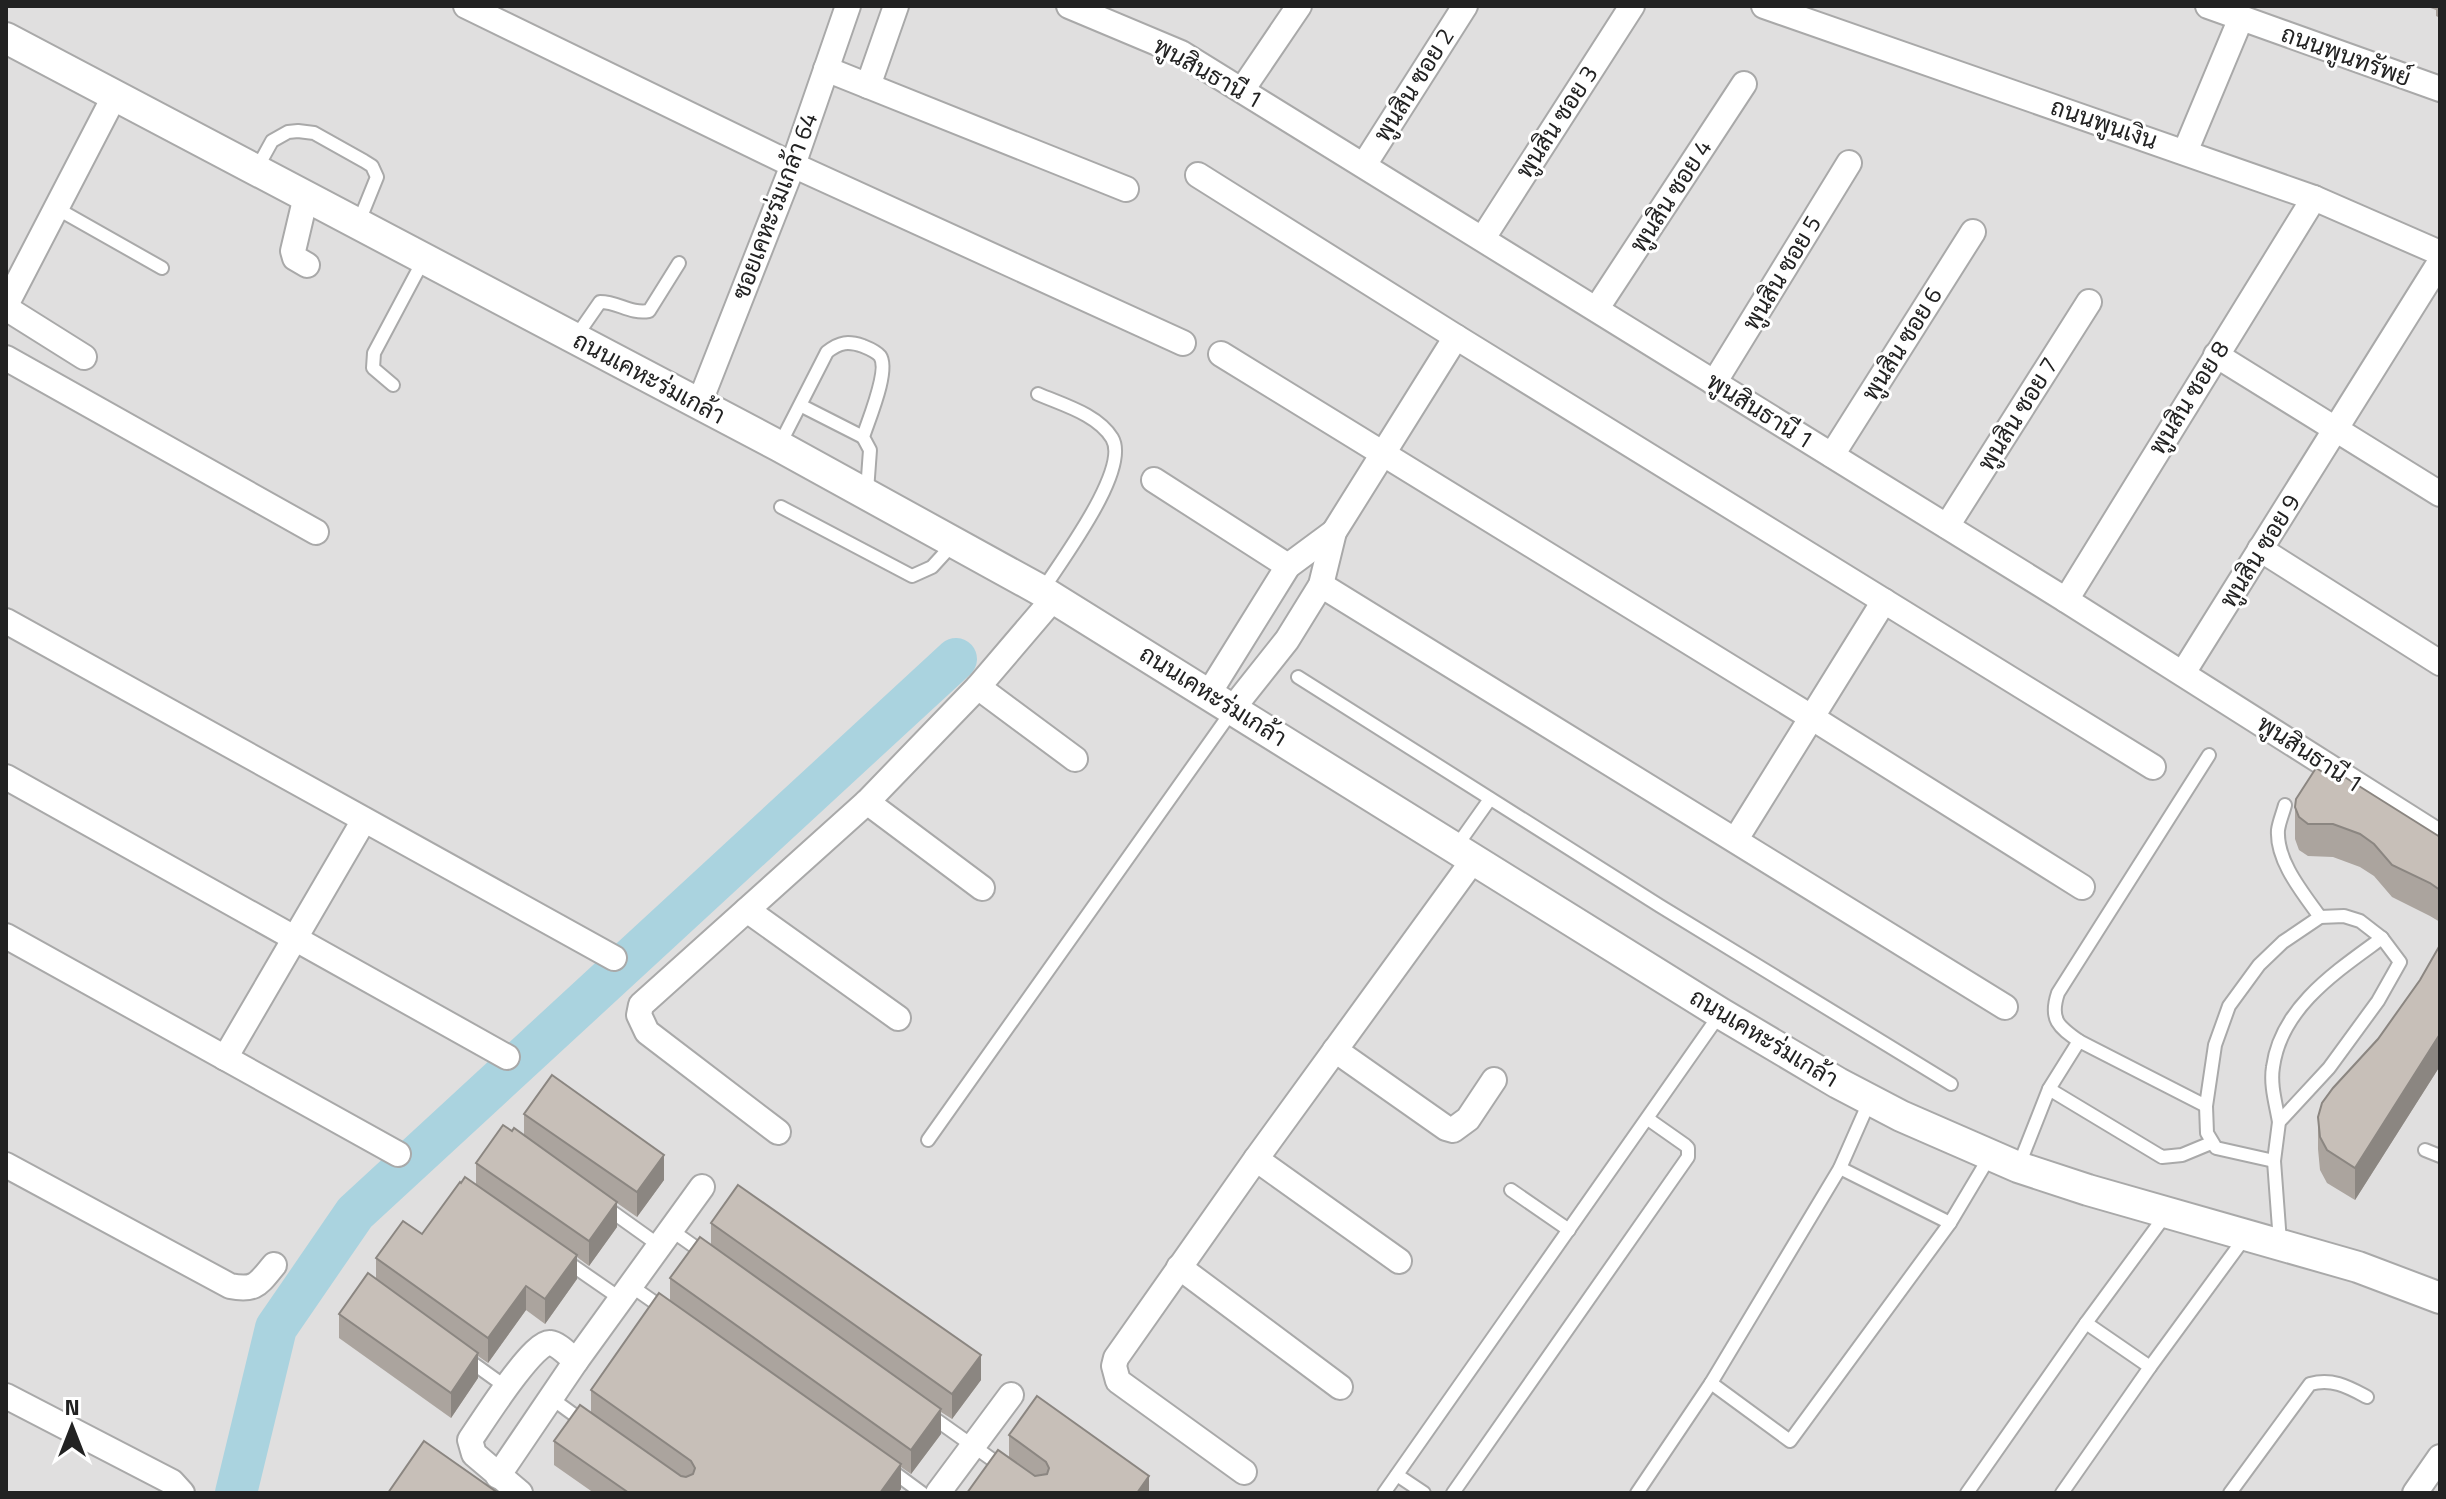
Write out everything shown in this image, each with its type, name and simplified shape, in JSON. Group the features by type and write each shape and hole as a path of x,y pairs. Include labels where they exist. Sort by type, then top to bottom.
{"street":[{"path":"466,6 793,165 1183,343"},
{"name":"ซอยเคหะร่มเกล้า 64","path":"699,404 793,165 848,6"},
{"path":"868,86 896,6"},
{"name":"พูนสินธานี 1","path":"1069,6 1181,53 2437,828"},
{"path":"1242,90 1299,6"},
{"name":"พูนสิน ซอย 2","path":"1364,165 1465,6"},
{"name":"พูนสิน ซอย 3","path":"1483,238 1632,6"},
{"name":"ถนนพูนเงิน","path":"1764,6 2314,198 2440,253"},
{"name":"ถนนพูนทรัพย์","path":"2208,6 2440,89"},
{"path":"2185,152 2241,18"},
{"name":"ถนนเคหะร่มเกล้า","path":"6,38 779,446 1048,594 1720,1013 1870,1100 2018,1167 2437,1291"},
{"path":"826,69 1126,189"},
{"name":"พูนสิน ซอย 4","path":"1597,308 1744,84"},
{"path":"84,357 6,306 115,95"},
{"name":"พูนสิน ซอย 5","path":"1714,383 1849,163"},
{"path":"1198,175 2153,767"},
{"path":"306,196 293,251 295,258 307,265"},
{"name":"พูนสิน ซอย 8","path":"2066,600 2314,198"},
{"name":"พูนสิน ซอย 6","path":"1832,455 1973,232"},
{"name":"พูนสิน ซอย 9","path":"2183,673 2440,262"},
{"name":"พูนสิน ซอย 7","path":"1947,526 2089,302"},
{"path":"1221,701 1287,640 1321,585 1334,532 1456,337"},
{"path":"1221,354 2082,887"},
{"path":"2216,355 2440,494"},
{"path":"6,358 316,532"},
{"path":"1154,480 1288,566"},
{"path":"1221,701 1288,566 1334,532"},
{"path":"2260,549 2440,663"},
{"path":"1321,585 2005,1007"},
{"path":"1274,590 1306,609"},
{"path":"778,1132 647,1032 639,1015 644,1001 867,802 978,687 1048,594"},
{"path":"1736,839 1884,601"},
{"path":"6,621 614,958"},
{"path":"978,687 1075,759"},
{"path":"6,777 507,1057"},
{"path":"867,802 982,888"},
{"path":"225,1058 364,820"},
{"path":"1244,1472 1118,1381 1116,1358 1335,1050 1465,853"},
{"path":"747,910 898,1018"},
{"path":"6,936 398,1154"},
{"path":"1335,1050 1453,1130 1468,1119 1494,1080"},
{"path":"1256,1159 1399,1261"},
{"path":"6,1165 230,1286 246,1289 257,1286 274,1265"},
{"path":"498,1476 576,1361 702,1187"},
{"path":"1179,1267 1340,1387"},
{"path":"520,1493 474,1454 470,1440 506,1387 544,1343 554,1344 576,1361"},
{"path":"938,1493 1011,1395"},
{"path":"6,1396 172,1482 182,1493"},
{"path":"2415,1493 2440,1457"}],"lane":[{"path":"256,170 272,141 279,135 288,132 314,133 372,166 377,177 358,224"},
{"path":"56,208 162,268"},
{"path":"393,385 373,368 374,353 424,259"},
{"path":"575,339 600,302 610,302 636,313 649,311 679,263"},
{"path":"779,446 827,352 839,343 851,342 869,348 880,356 883,366 863,437"},
{"path":"1038,394 1081,413 1101,427 1112,438 1117,451 1106,490 1048,594"},
{"path":"802,406 863,437 870,450 867,493"},
{"path":"781,507 912,576 932,567 955,542"},
{"path":"1298,677 1951,1084"},
{"path":"928,1140 1221,701"},
{"path":"2206,1106 2079,1041 2061,1028 2054,1006 2058,993 2209,755"},
{"path":"1465,853 1490,799"},
{"path":"2285,805 2278,830 2279,848 2295,882 2320,917"},
{"path":"2274,1161 2224,1151 2211,1143 2207,1133 2206,1106 2215,1045 2229,1006 2259,965 2283,942 2320,917 2344,916 2360,921 2382,938 2400,962 2329,1068 2279,1122"},
{"path":"2280,1245 2274,1161 2279,1122 2273,1067 2280,1038 2312,993 2382,938"},
{"path":"1384,1493 1720,1013"},
{"path":"2018,1167 2049,1089 2079,1041"},
{"path":"2049,1089 2162,1157 2182,1155 2211,1143"},
{"path":"1637,1493 1711,1383 1840,1168 1870,1100"},
{"path":"1453,1493 1688,1157 1685,1145 1648,1119"},
{"path":"2425,1150 2440,1156"},
{"path":"1711,1383 1790,1441 1950,1223 1990,1156"},
{"path":"1840,1168 1950,1223"},
{"path":"1511,1190 1569,1230"},
{"path":"596,1201 722,1266"},
{"path":"1967,1493 2167,1213"},
{"path":"2062,1493 2246,1236"},
{"path":"557,1255 670,1313"},
{"path":"2086,1323 2150,1367"},
{"path":"458,1352 506,1387"},
{"path":"2230,1493 2310,1384 2324,1380 2342,1384 2367,1397"},
{"path":"551,1398 600,1433"},
{"path":"923,1411 1017,1477"},
{"path":"873,1458 922,1493"},
{"path":"1397,1475 1424,1493"}],"shaded area":[{"path":"6,6 2440,6 2440,1493 6,1493"}],"building":[{"path":"2316,768 2339,782 2343,776 2440,837 2440,890 2392,865 2374,844 2360,834 2333,824 2308,824 2299,817 2296,799"},
{"path":"2440,945 2440,1034 2355,1168 2327,1150 2320,1137 2318,1117 2322,1103 2378,1039 2420,980"},
{"path":"552,1075 664,1155 637,1192 524,1114"},
{"path":"503,1125 512,1131 514,1128 617,1202 589,1241 476,1163"},
{"path":"465,1177 577,1255 545,1299 526,1286 488,1338 376,1258 403,1221 422,1234"},
{"path":"738,1185 981,1355 952,1394 711,1223"},
{"path":"700,1237 941,1409 911,1450 670,1278"},
{"path":"368,1273 478,1353 451,1393 339,1314"},
{"path":"659,1293 901,1464 880,1493 629,1493 554,1441 580,1405 681,1476 693,1474 695,1468 691,1461 591,1390"},
{"path":"1037,1396 1149,1476 1137,1493 967,1493 998,1450 1035,1476 1047,1474 1049,1468 1046,1462 1009,1435"},
{"path":"424,1441 498,1493 388,1493"}],"waterway":[{"path":"236,1493 276,1328 355,1213 956,659"}]}
